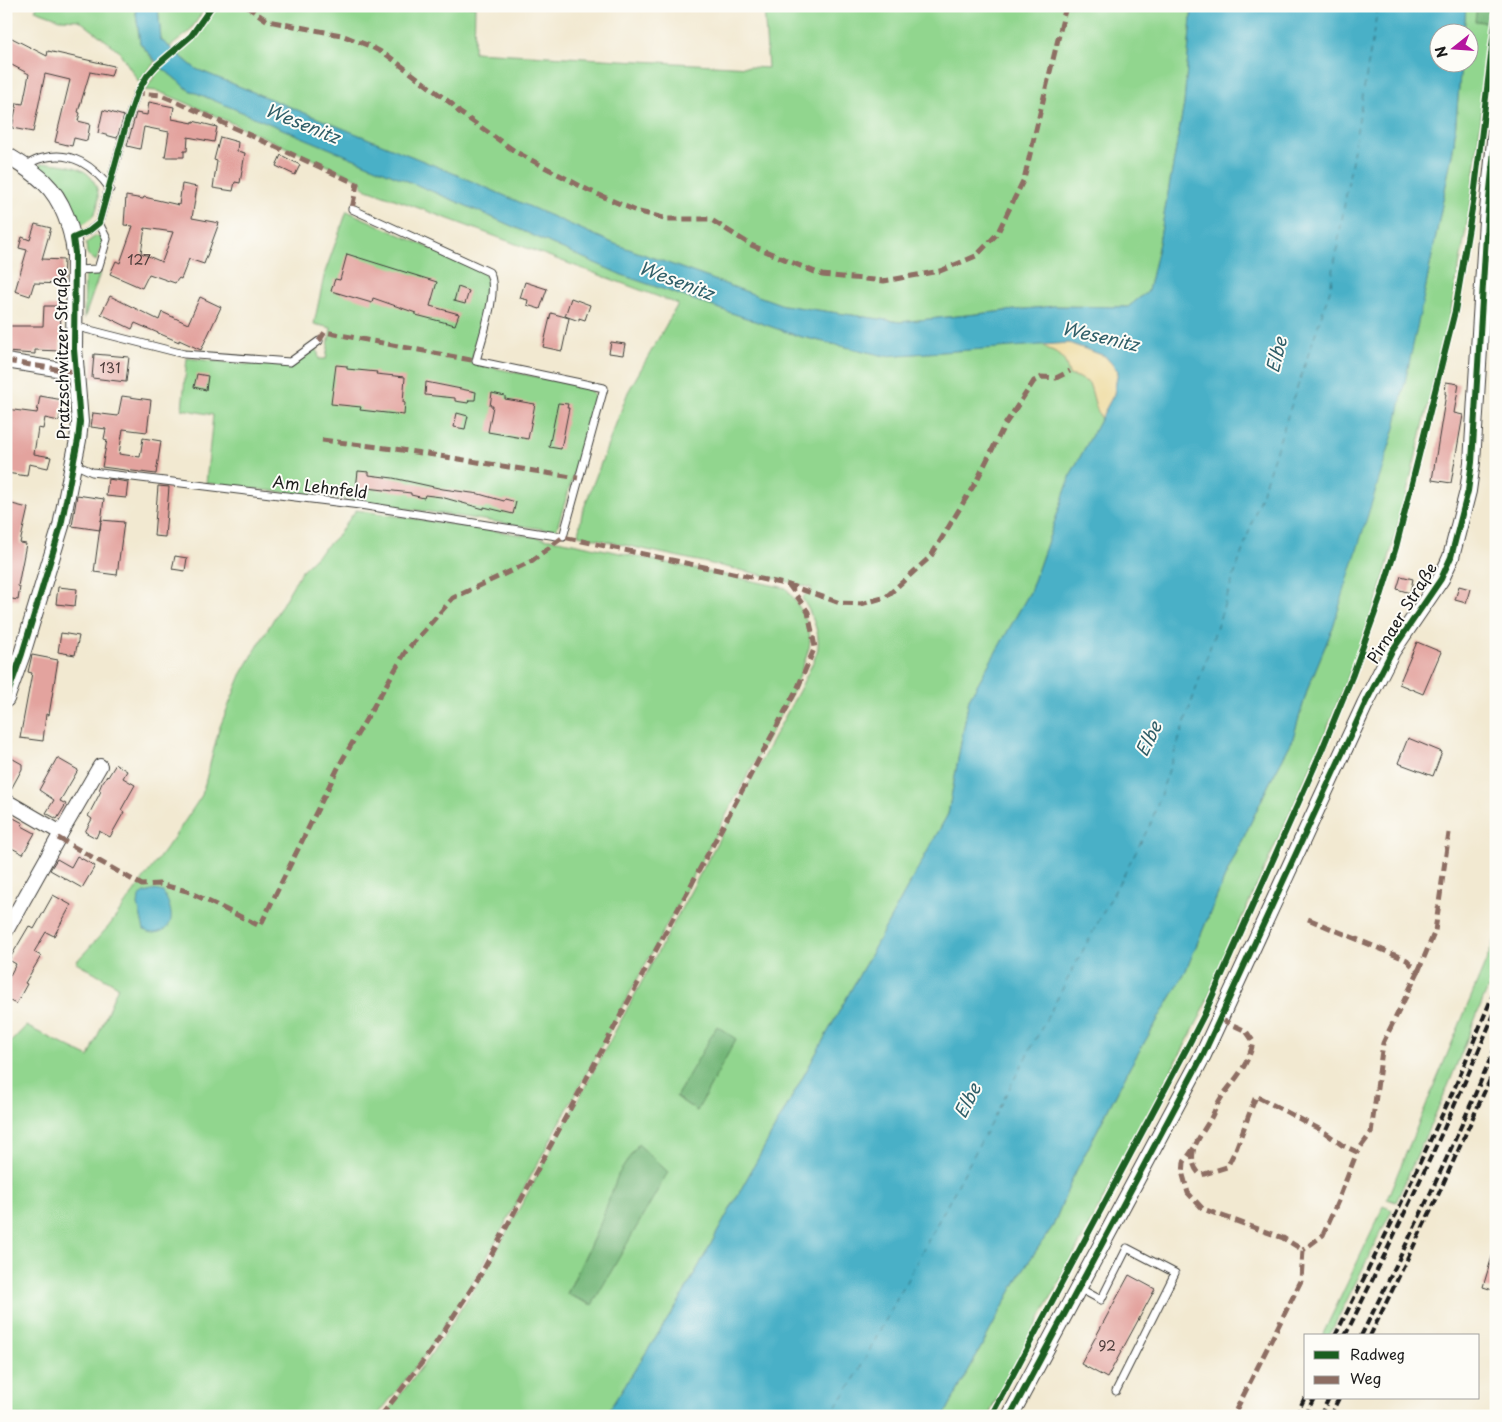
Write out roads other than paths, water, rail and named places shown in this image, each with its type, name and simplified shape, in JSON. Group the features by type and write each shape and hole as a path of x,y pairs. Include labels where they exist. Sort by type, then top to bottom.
{"street":[{"name":"Pirnaer Straße","path":"1010,1416 1203,1056 1357,721 1392,650 1441,579 1451,557 1468,491 1472,462 1496,131"},
{"name":"Pratzschwitzer Straße","path":"6,155 46,183 66,216 73,238 75,372 80,422 74,464 60,526 22,654 6,700"},
{"path":"6,360 75,372"},
{"path":"6,932 60,833 100,766"},
{"path":"6,801 60,833"}],"lane":[{"path":"73,238 89,231 99,223 110,189 126,125 137,93"},
{"path":"24,166 42,158 56,156 74,158 94,169 110,189"},
{"name":"Am Lehnfeld","path":"74,464 92,472 360,505 563,537 604,388 476,361 493,293 492,276 489,272 352,209"},
{"path":"74,270 98,269 107,239 99,223"},
{"path":"74,326 184,354 290,362 319,340"},
{"path":"1079,1288 1101,1300 1127,1248 1175,1273 1116,1391"}],"water":[{"path":"135,6 158,6 161,40 196,69 448,171 615,244 783,305 900,322 1054,306 1128,307 1148,291 1159,243 1184,104 1192,6 1466,6 1465,22 1430,22 1430,72 1460,72 1454,144 1395,428 1333,627 1308,688 1292,741 1269,784 1225,877 1184,975 1130,1067 1073,1177 1053,1226 1021,1273 944,1416 605,1416 680,1300 948,814 969,699 1030,592 1072,472 1114,394 1118,371 1105,356 1069,343 885,356 798,336 622,275 453,200 189,90 161,67 140,43"},
{"path":"155,890 163,892 170,909 171,921 165,929 153,933 144,930 138,905 139,897"}],"railway":[{"path":"1336,1334 1396,1214 1455,1087 1496,987"},
{"path":"1346,1334 1423,1174 1496,1009"},
{"path":"1362,1334 1431,1192 1496,1045"},
{"path":"1371,1334 1435,1202 1496,1066"},
{"path":"1296,1416 1304,1399"},
{"path":"1305,1416 1313,1400"},
{"path":"1320,1416 1328,1400"},
{"path":"1330,1416 1338,1400"}],"water label":[{"name":"Wesenitz","path":"302,124"},
{"name":"Wesenitz","path":"676,281"},
{"name":"Wesenitz","path":"1100,337"},
{"name":"Elbe","path":"1277,355"},
{"name":"Elbe","path":"1149,739"},
{"name":"Elbe","path":"968,1101"}]}
